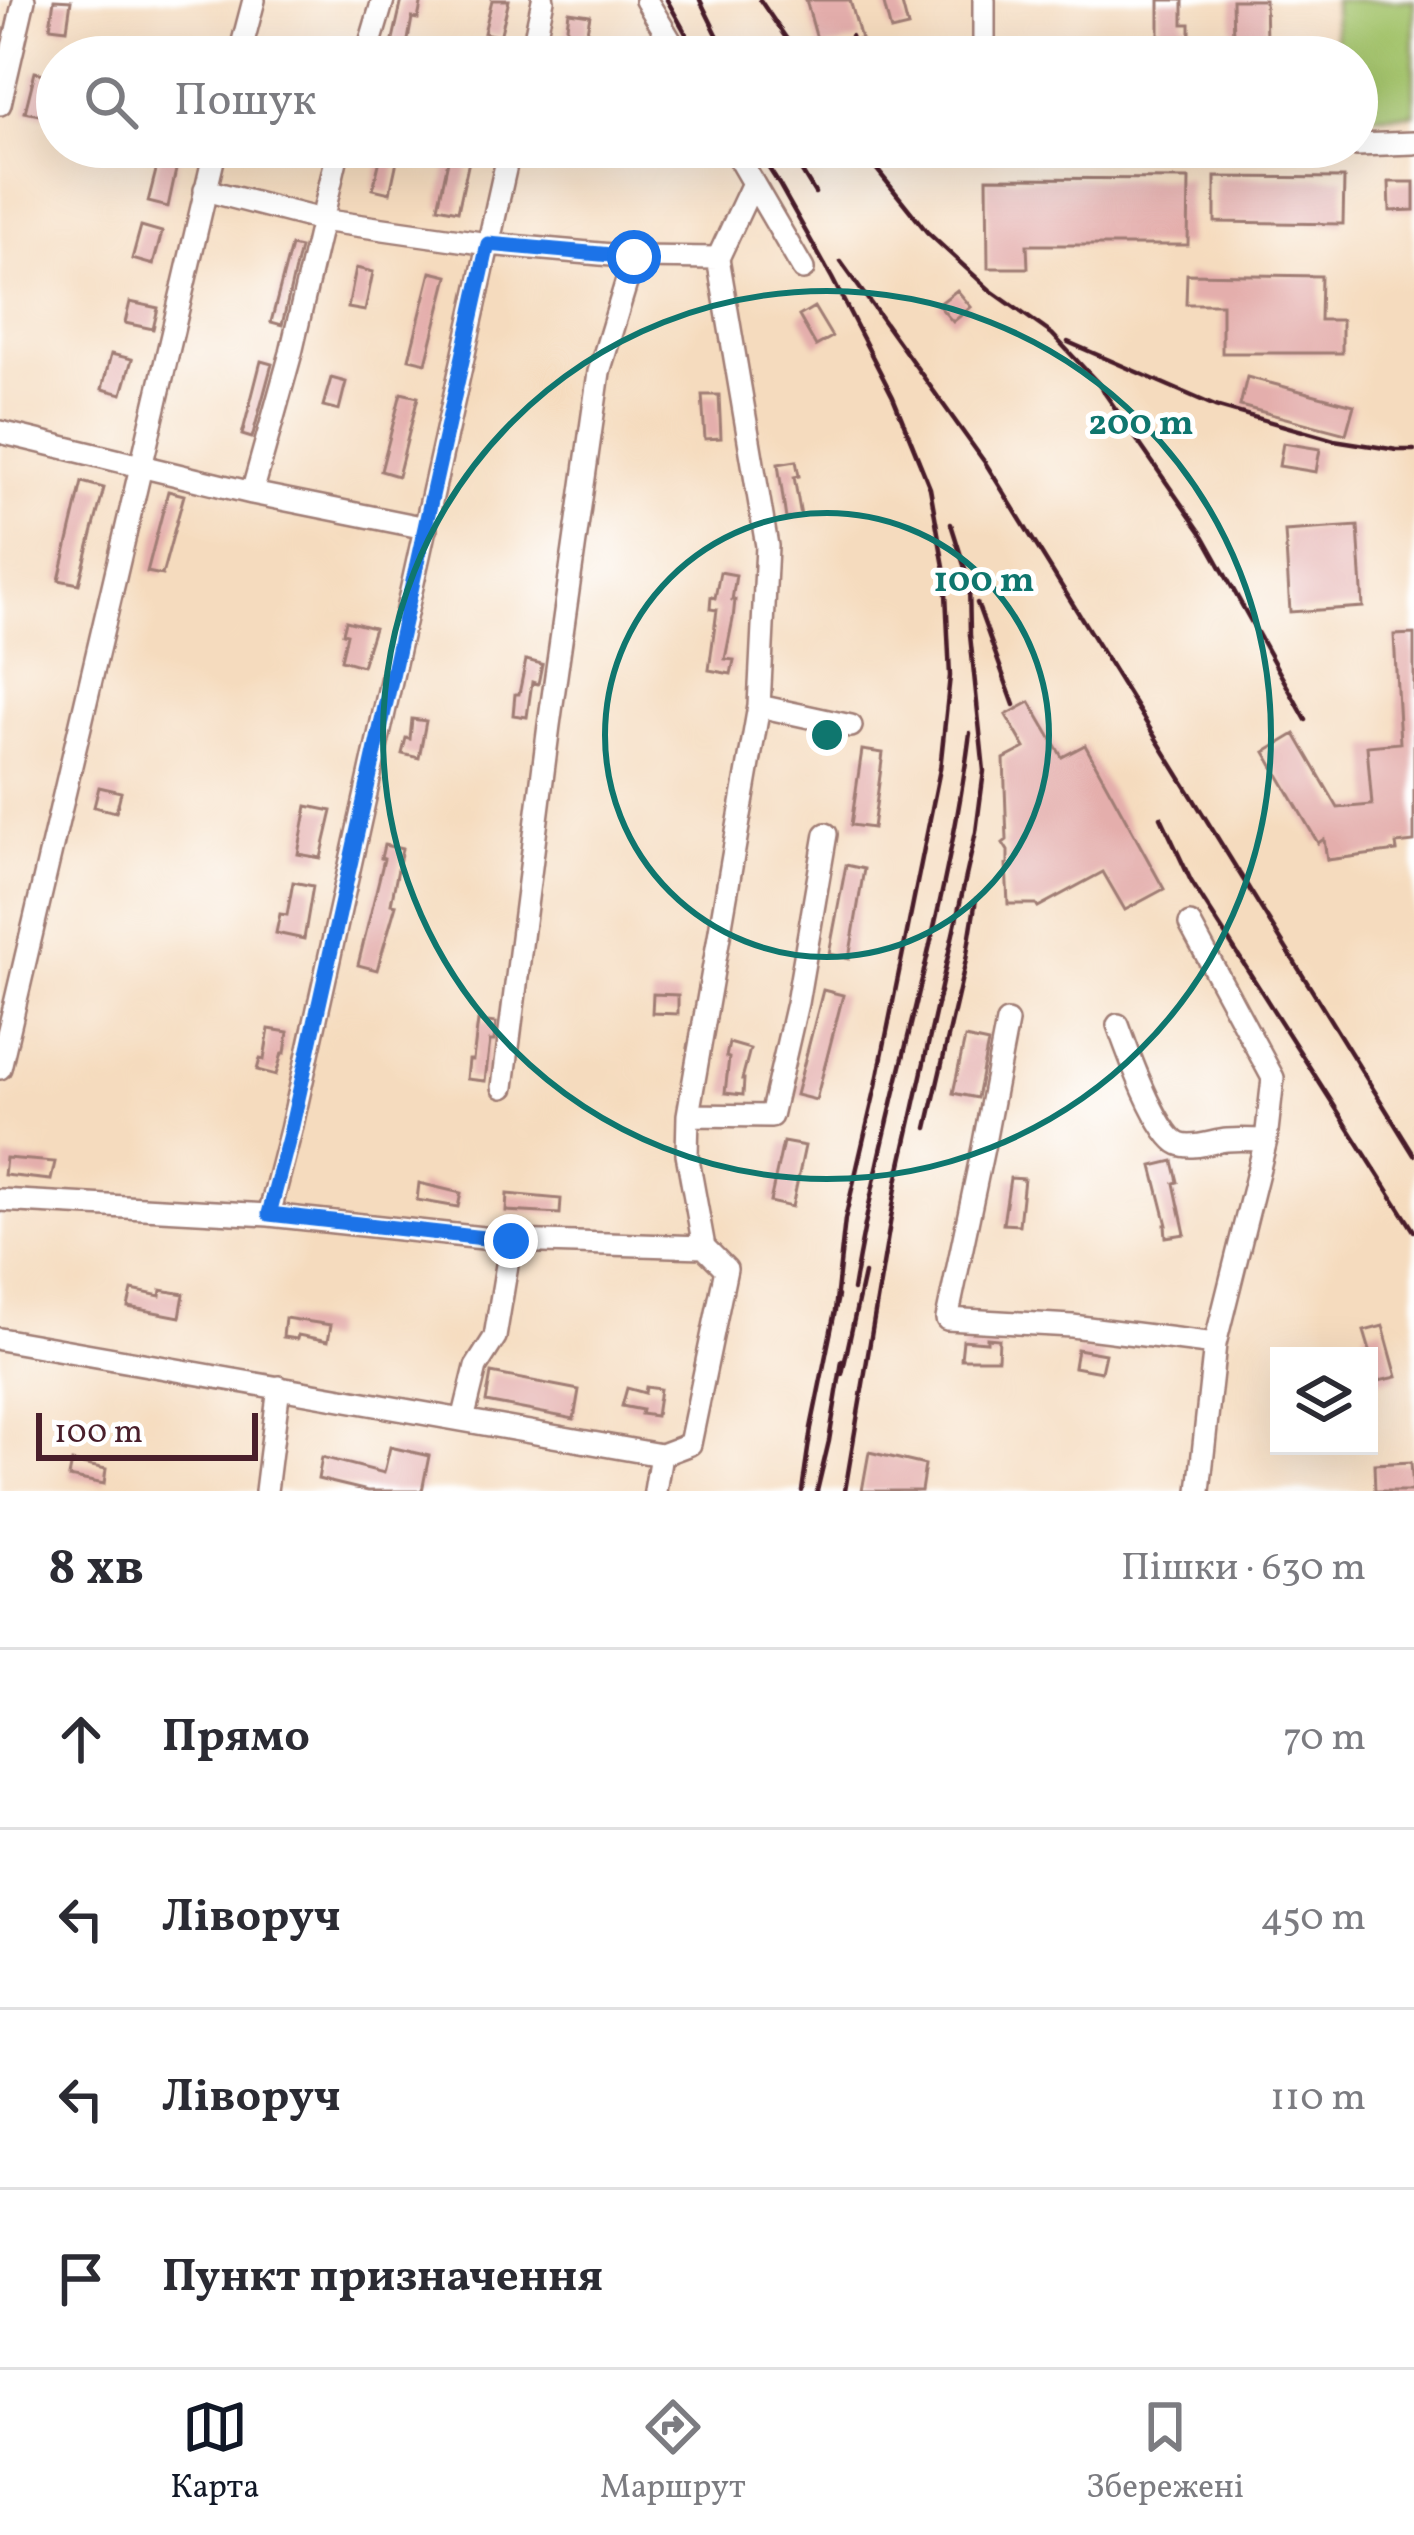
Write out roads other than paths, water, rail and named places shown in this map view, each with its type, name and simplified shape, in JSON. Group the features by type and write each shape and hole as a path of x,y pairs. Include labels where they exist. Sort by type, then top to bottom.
{"street":[{"path":"0,104 24,0"},
{"path":"245,36 254,0"},
{"path":"372,36 383,0"},
{"path":"535,36 544,0"},
{"path":"646,0 667,36"},
{"path":"984,0 984,36"},
{"path":"1378,144 1414,143"},
{"path":"0,1068 211,168"},
{"path":"252,493 291,353 334,168"},
{"path":"269,1214 505,168"},
{"path":"744,168 803,268"},
{"path":"0,1340 661,1455 690,1444 726,1269 704,1246 687,1154 688,1114 759,706 767,545 718,257 753,183"},
{"path":"206,190 321,220 488,244 634,257 718,257"},
{"path":"503,1087 599,372 634,257"},
{"path":"0,432 252,493 426,527"},
{"path":"759,706 851,726"},
{"path":"688,1114 771,1116 797,1003 826,833"},
{"path":"1190,924 1273,1078 1266,1140 1215,1344 1199,1491"},
{"path":"1007,1022 947,1319 1072,1326 1215,1344"},
{"path":"1118,1025 1149,1100 1176,1142 1184,1146 1266,1140"},
{"path":"0,1200 269,1214 511,1241 704,1246"},
{"path":"464,1420 476,1367 495,1337 511,1241"},
{"path":"266,1491 279,1387"},
{"path":"656,1491 661,1455"}],"railway":[{"path":"667,0 687,36"},
{"path":"700,0 718,36"},
{"path":"760,0 785,36"},
{"path":"769,168 893,397 930,488 945,572 950,676 940,769 845,1219 835,1311"},
{"path":"800,168 815,193"},
{"path":"876,168 927,232 990,290 1052,334 1097,382 1204,537 1306,720"},
{"path":"841,262 986,464 1414,1155"},
{"path":"1068,342 1215,406 1334,440 1414,450"},
{"path":"845,1491 897,1182 976,832 984,771 969,581 951,524"},
{"path":"977,603 1014,705"},
{"path":"853,1290 946,873 970,733"},
{"path":"1161,817 1191,881 1414,1231"},
{"path":"927,1128 976,899"},
{"path":"842,1374 864,1274"},
{"path":"802,1491 838,1296"},
{"path":"817,1491 842,1361"}]}
